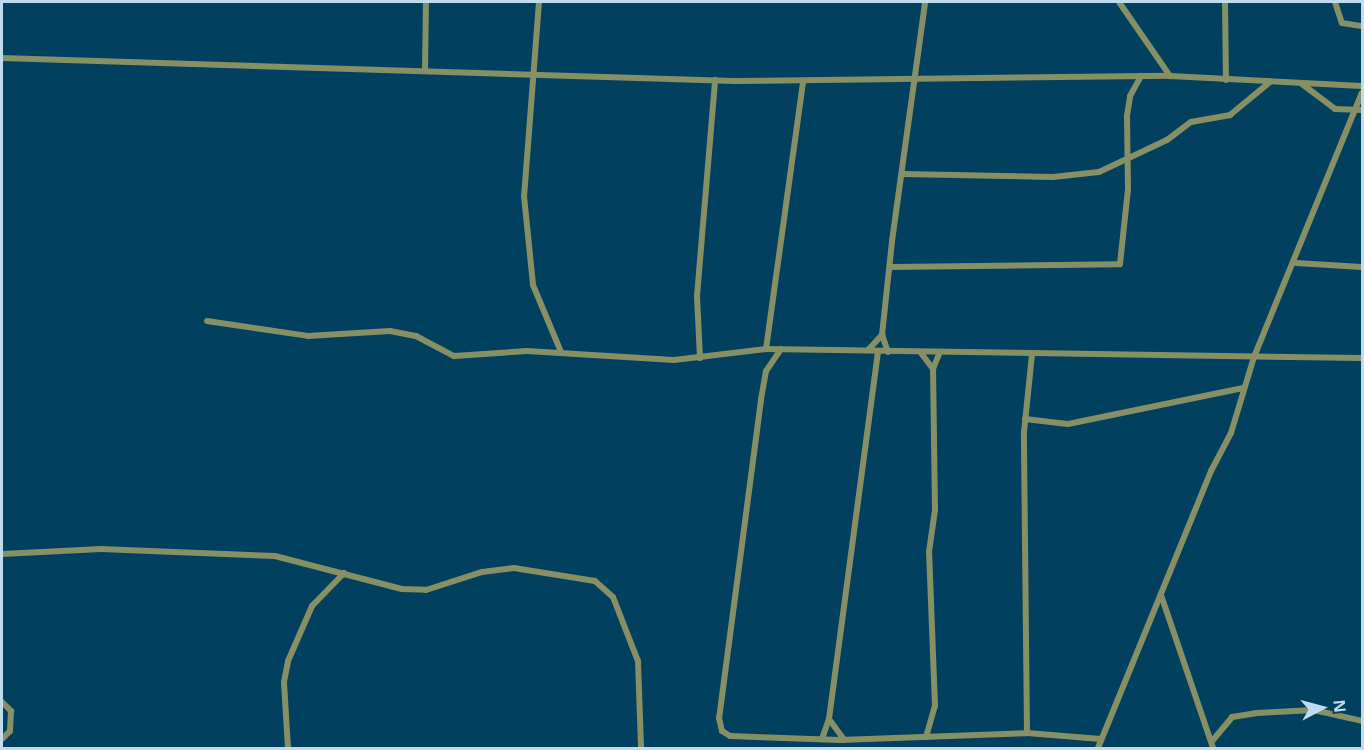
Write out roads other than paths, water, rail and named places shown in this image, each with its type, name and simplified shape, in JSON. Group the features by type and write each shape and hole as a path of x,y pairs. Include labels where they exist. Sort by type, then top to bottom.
{"street":[{"path":"425,71 426,2"},
{"path":"539,2 523,167 532,285 561,352"},
{"path":"888,352 882,335 903,174 912,80 925,2"},
{"path":"1119,2 1170,76"},
{"path":"1225,2 1226,80"},
{"path":"1335,2 1342,23 1362,26"},
{"path":"2,58 715,80 912,80 942,76 1170,76 1362,86"},
{"path":"890,267 1115,267 1124,255 1130,96 1141,76"},
{"path":"700,358 697,296 715,80"},
{"path":"766,349 802,81"},
{"path":"903,174 1053,177 1099,172 1128,155 1167,140 1191,122 1230,115 1270,82"},
{"path":"1302,84 1321,102 1354,111 1362,110"},
{"path":"1098,748 1231,433 1254,357 1296,263 1362,93"},
{"path":"1296,263 1362,267"},
{"path":"207,321 308,336 390,331 416,336 454,356 561,352 700,358 781,349 939,354 1362,358"},
{"path":"868,350 882,335"},
{"path":"781,349 764,378 718,718 722,731 730,736 843,740 1027,734 1101,739"},
{"path":"822,739 829,720 878,351"},
{"path":"921,353 933,369"},
{"path":"926,737 934,723 935,706 929,552 935,510 933,369 939,354"},
{"path":"1027,734 1025,419 1032,354"},
{"path":"1025,419 1068,424 1244,388"},
{"path":"2,554 186,551 275,556 402,589 426,590 482,572 514,568 595,581 613,597 638,661 641,748"},
{"path":"288,748 284,682 288,661 312,606 344,573"},
{"path":"1161,595 1192,694 1213,740 1213,748"},
{"path":"2,702 11,711 10,731 2,739"},
{"path":"1213,740 1232,717 1256,713 1314,710 1362,722"},
{"path":"829,720 843,740"}]}
